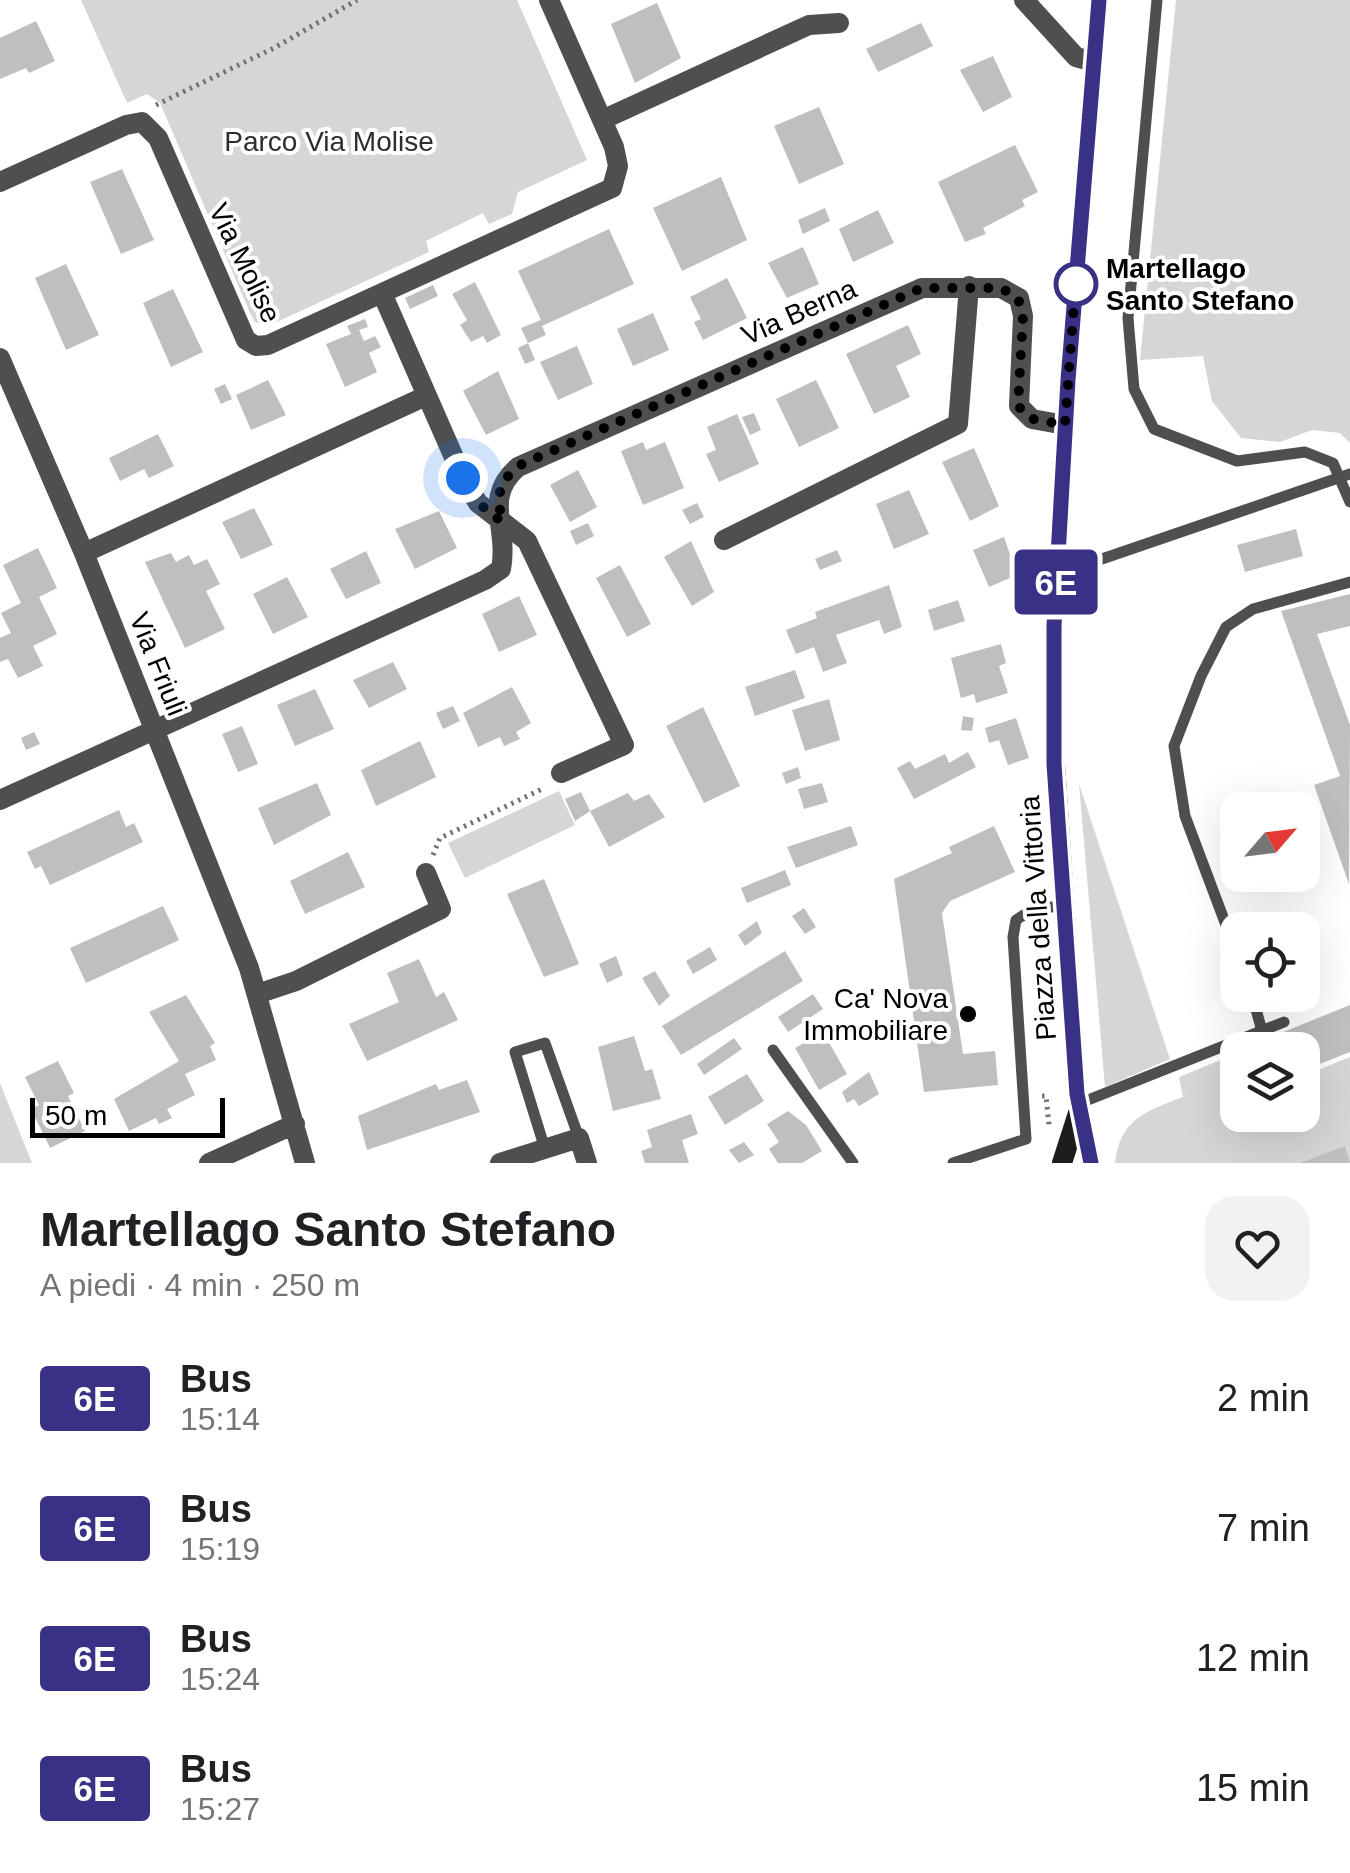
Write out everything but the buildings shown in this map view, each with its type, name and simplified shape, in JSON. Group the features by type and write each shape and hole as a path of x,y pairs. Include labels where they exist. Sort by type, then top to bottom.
{"main road":[{"name":"Piazza della Vittoria","path":"1090,1163 1078,1108 1054,764 1065,425 1100,0"},
{"name":"Piazza della Vittoria","path":"1062,1163 1078,1108"}],"street":[{"path":"549,0 618,166 612,188 382,293 463,478 478,503 527,542 544,570 624,745 561,773"},
{"path":"1024,0 1076,58 1094,62"},
{"path":"602,120 809,26 839,23"},
{"path":"0,182 126,125 142,122"},
{"name":"Via Molise","path":"142,122 158,138 246,340 256,346 268,345 382,293"},
{"path":"724,540 958,424 970,286"},
{"name":"Via Berna","path":"0,800 486,580 500,569 502,522 497,496 501,481 518,466 922,288 1001,288 1018,298 1023,316 1018,406 1032,419 1065,425"},
{"name":"Via Friuli","path":"0,358 84,553 257,994 305,1163"},
{"path":"84,553 426,396"},
{"path":"257,994 296,980 441,909 426,873"},
{"path":"209,1163 295,1124"},
{"path":"500,1163 579,1138 588,1163"}],"lane":[{"path":"1157,0 1128,318 1134,388 1154,429 1237,461 1305,452 1333,463 1346,476 1350,502"},
{"path":"1058,561 1096,560 1346,476"},
{"path":"1221,912 1185,816 1174,746 1201,676 1226,628 1253,609 1350,582"},
{"path":"953,1163 1026,1140 1013,937 1016,920 1036,907 1065,907"},
{"path":"1257,1012 1262,1031"},
{"path":"1078,1108 1284,1022"},
{"path":"546,1149 515,1052 546,1043 579,1138"},
{"path":"773,1050 853,1163"}],"path":[{"path":"142,122 154,106 274,48 357,0"},
{"path":"440,838 554,783 561,773"}],"green space":[{"name":"Parco Via Molise","path":"81,0 517,0 587,160 518,192 512,214 489,224 483,213 426,241 429,252 268,326 255,322 160,103 147,94 127,103"},
{"path":"1176,0 1350,0 1350,443 1340,433 1312,430 1280,442 1241,438 1212,401 1203,356 1140,360"},
{"path":"1079,784 1170,1059 1105,1087"},
{"path":"559,791 575,825 465,878 448,843"},
{"path":"1350,1057 1350,1163 1115,1163 1129,1126 1147,1112 1183,1097 1179,1077 1220,1060 1220,1132 1320,1132 1320,1069"},
{"path":"0,1083 32,1163 0,1163"}],"bus line":[{"name":"6E","path":"1091,1163 1077,1094 1054,764 1054,626 1068,380 1099,0"}],"place":[{"name":"Martellago Santo Stefano","path":"1076,284"},
{"name":"Ca' Nova Immobiliare","path":"968,1014"}],"route":[{"path":"463,478 478,503 502,522 497,496 501,481 518,466 922,288 976,286 1012,292 1022,306 1023,316 1018,406 1032,419 1065,425 1076,277 1076,284"}]}
